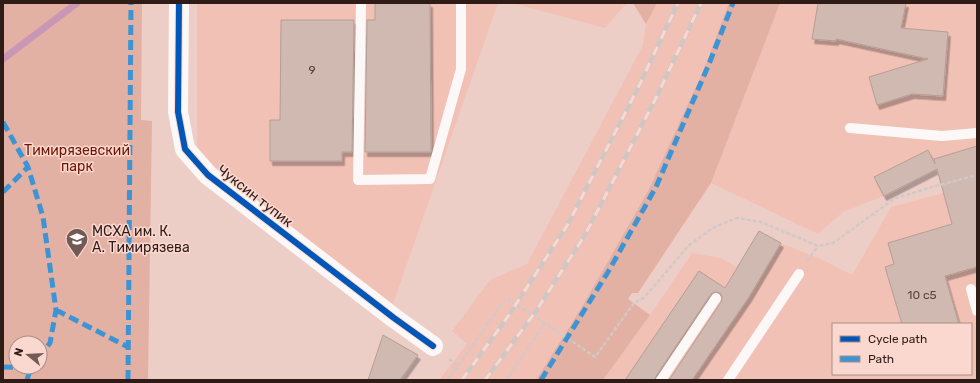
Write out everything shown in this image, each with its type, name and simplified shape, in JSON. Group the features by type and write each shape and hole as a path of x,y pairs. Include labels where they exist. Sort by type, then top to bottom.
{"street":[{"name":"Чуксин тупик","path":"179,3 178,112 185,149 208,175 394,318 433,346"}],"lane":[{"path":"361,3 358,180 430,178 461,69 461,3"},
{"path":"850,128 942,136 977,133"},
{"path":"728,380 799,274"},
{"path":"971,289 977,311"},
{"path":"661,380 716,298"}],"path":[{"path":"447,380 506,298 594,357 634,303 644,298 688,244 713,228 737,218 761,222 818,246 833,243 894,199 977,175"},
{"path":"811,255 818,246"},
{"path":"506,380 545,324"},
{"path":"453,362 458,366"}],"shaded area":[{"path":"197,3 498,3 393,304 197,157"},
{"path":"512,3 627,3 605,28"},
{"path":"633,3 729,3 704,69 648,191 583,305 536,380 439,380 467,344 452,331 490,280 527,264 643,45 646,24"},
{"path":"780,3 977,3 977,168 937,169 884,196 843,212 818,234 711,183"},
{"path":"977,184 977,380 603,380 692,253 721,258 737,267 759,231 781,243 823,260 852,275 891,207"}],"green space":[{"name":"Тимирязевский парк","path":"3,3 142,3 141,120 152,121 148,380 3,380"},
{"path":"633,3 657,3 646,24"},
{"path":"729,3 780,3 711,183 638,293 632,293 628,299 650,315 603,380 536,380 583,305 648,191 704,69"}],"building":[{"path":"375,3 430,3 431,152 365,152 367,20 375,20"},
{"path":"818,3 906,3 901,28 948,32 943,96 912,94 877,105 869,77 928,59 836,39 836,41 812,39"},
{"path":"281,20 354,20 352,152 342,152 342,161 270,161 270,120 280,120"},
{"path":"977,146 977,267 945,276 959,323 902,323 885,267 894,264 888,243 952,224 937,169 884,196 874,177 928,150 935,164 934,159"},
{"path":"759,231 781,243 749,297 692,380 669,380 721,302 722,296 717,292 711,294 656,376 655,380 625,380 699,271 725,288"},
{"path":"383,335 418,355 400,380 368,380"}],"waterway":[{"path":"3,59 77,3"}],"railway":[{"path":"462,380 509,315 568,224 638,88 678,3"},
{"path":"485,380 534,314 585,235 656,98 701,3"}],"marked path":[{"path":"128,380 131,3"},
{"path":"541,380 608,272 656,187 709,64 733,3"},
{"path":"3,122 28,167 43,217 56,310 50,343 48,346"},
{"path":"3,192 28,167"},
{"path":"56,310 128,347"},
{"path":"3,367 8,367"},
{"path":"27,380 29,375"}],"cycle path":[{"path":"179,3 178,112 185,149 208,175 394,318 433,346"}],"place":[{"name":"МСХА им. К. А. Тимирязева","path":"77,258"}]}
